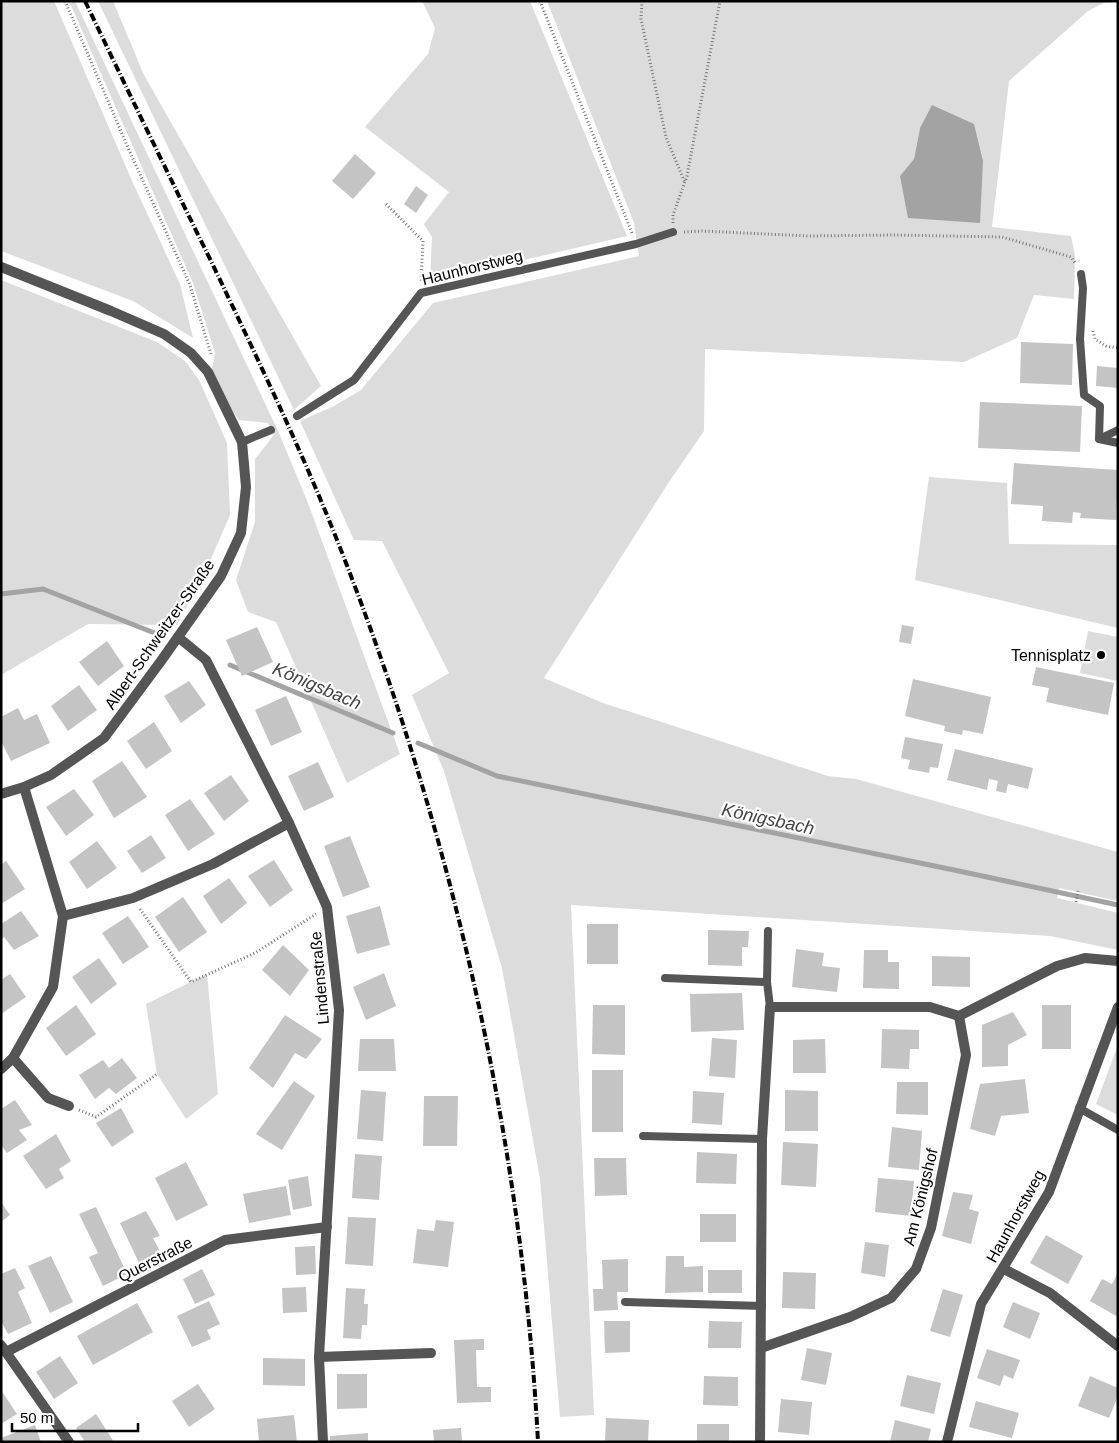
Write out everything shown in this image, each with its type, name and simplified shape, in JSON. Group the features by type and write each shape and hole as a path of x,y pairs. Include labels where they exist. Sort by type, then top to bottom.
{"street":[{"name":"Albert-Schweitzer-Straße","path":"1,267 164,334 192,353 208,372 242,442 246,487 241,533 221,576 104,738 51,775 24,787 1,794"},
{"name":"Lindenstraße","path":"178,637 206,660 289,823 327,907 339,1010 319,1356 323,1442"},
{"path":"1,1068 13,1058 53,987 63,916 24,787"},
{"path":"63,916 133,898 213,864 289,823"},
{"path":"760,1442 762,1139 770,1007 930,1007 960,1016 1057,966 1085,958 1118,961"},
{"name":"Haunhorstweg","path":"947,1442 981,1304 1049,1192 1118,1007"},
{"name":"Am Königshof","path":"761,1348 850,1317 891,1298 916,1269 932,1228 966,1055 960,1016"},
{"path":"13,1058 48,1098 70,1106"},
{"name":"Querstraße","path":"4,1349 225,1240 327,1227"},
{"path":"1004,1269 1050,1293 1118,1346"},
{"path":"4,1349 69,1442"},
{"path":"319,1356 431,1353"}],"lane":[{"name":"Haunhorstweg","path":"297,416 354,380 421,292 636,244 672,232"},
{"path":"1080,274 1083,288 1080,339 1084,395 1100,406 1099,439"},
{"path":"242,442 271,430"},
{"path":"1099,439 1118,430"},
{"path":"1099,439 1118,443"},
{"path":"768,931 767,982 770,1007"},
{"path":"665,978 767,982"},
{"path":"1079,1108 1118,1130"},
{"path":"643,1136 762,1139"},
{"path":"625,1302 762,1306"}],"path":[{"path":"65,1 190,286 211,354 208,372"},
{"path":"540,1 636,244"},
{"path":"642,1 641,19 666,137 685,183"},
{"path":"720,1 702,103 685,183 673,215 672,232 702,231 809,236 1002,237 1071,257 1078,266 1080,274"},
{"path":"386,204 423,241 421,292"},
{"path":"1076,902 1078,890"},
{"path":"133,898 191,982 254,953 327,907"},
{"path":"70,1106 96,1116 157,1074"}],"shaded area":[{"path":"1,1 54,1 133,183 180,284 193,338 133,301 1,251"},
{"path":"69,1 75,1 279,433 308,503 400,754 347,783 276,622 248,612 236,580 255,522 255,459 274,435 268,423 239,420 232,411 212,369 215,353 193,283"},
{"path":"98,1 113,1 144,75 321,386 294,410"},
{"path":"422,1 530,1 627,236 430,282 432,237 424,224 449,192 365,127 428,54 435,28"},
{"path":"547,1 1108,1 1088,11 1009,81 992,227 1071,236 1075,256 1074,299 1034,295 1017,338 964,362 705,349 704,431 669,482 544,678 603,703 828,776 856,779 1118,852 1118,901 1059,888 1057,898 1118,913 1118,950 1050,936 571,905 594,1415 560,1417 540,1179 502,968 444,771 412,695 449,673 382,541 354,540 300,421 334,406 361,390 433,303 639,256 634,223","holes":["920,128 983,161 981,178 900,176 914,159"]},
{"path":"932,105 974,124 983,161 980,223 908,218 900,176 914,159 920,128"},
{"path":"1,280 157,342 185,361 199,380 227,443 230,515 207,568 177,625 88,624 1,675"},
{"path":"929,477 1007,483 1009,544 1118,545 1118,628 915,580"},
{"name":"Tennisplatz","path":"1088,631 1118,637 1118,681 1080,673"},
{"path":"207,974 218,1094 186,1119 157,1074 146,1004"},
{"path":"1118,1045 1118,1115 1096,1104"}],"building":[{"path":"355,154 376,173 353,199 332,181"},
{"path":"416,186 428,195 416,213 404,204"},
{"path":"1021,342 1073,344 1072,385 1020,383"},
{"path":"1097,366 1118,368 1118,388 1096,386"},
{"path":"980,402 1082,406 1080,452 978,448"},
{"path":"1014,463 1118,470 1116,520 1080,518 1081,513 1073,512 1072,523 1042,521 1043,506 1011,504"},
{"path":"902,625 914,627 911,644 899,642"},
{"path":"257,627 273,662 242,676 226,640"},
{"path":"107,641 124,666 98,686 79,662"},
{"path":"1036,667 1114,683 1108,715 1046,702 1049,688 1032,685"},
{"path":"913,679 991,697 983,734 963,730 962,735 944,731 945,726 905,716"},
{"path":"189,681 206,705 181,723 164,696"},
{"path":"79,685 97,710 68,731 51,706"},
{"path":"286,696 302,732 271,746 255,710"},
{"path":"18,708 24,720 37,714 50,743 11,761 1,741 1,717"},
{"path":"154,722 172,751 146,769 127,741"},
{"path":"905,737 943,744 938,768 930,767 929,773 908,769 910,760 901,758"},
{"path":"955,749 1033,768 1028,789 1008,784 1006,793 996,791 998,781 989,779 987,790 947,780"},
{"path":"122,761 147,797 114,818 92,781"},
{"path":"318,762 334,797 304,811 288,776"},
{"path":"231,775 249,801 224,821 204,793"},
{"path":"74,789 94,815 66,836 46,807"},
{"path":"190,799 215,834 188,851 165,815"},
{"path":"151,835 166,858 142,873 127,851"},
{"path":"350,836 370,887 343,897 324,846"},
{"path":"97,841 117,868 87,889 69,862"},
{"path":"274,860 293,890 270,907 248,876"},
{"path":"6,861 25,889 1,904 1,865"},
{"path":"229,878 247,903 221,924 203,896"},
{"path":"183,897 207,932 179,952 155,917"},
{"path":"380,906 390,945 357,954 346,916"},
{"path":"21,911 39,936 14,950 4,937 1,940 1,924"},
{"path":"128,916 149,947 123,964 102,933"},
{"path":"587,924 618,924 618,964 587,964"},
{"path":"708,930 749,931 748,947 742,947 742,966 708,965"},
{"path":"283,945 309,970 290,996 262,970"},
{"path":"796,949 824,953 822,966 840,968 837,992 792,987"},
{"path":"864,950 888,950 888,962 899,962 899,989 863,988"},
{"path":"932,956 970,957 970,987 932,986"},
{"path":"99,958 117,984 91,1004 72,977"},
{"path":"384,973 396,1006 366,1020 353,987"},
{"path":"10,974 26,997 1,1014 1,980"},
{"path":"742,993 744,1030 691,1032 690,994"},
{"path":"76,1005 96,1034 66,1056 46,1028"},
{"path":"593,1005 625,1005 625,1055 592,1054"},
{"path":"1042,1005 1071,1005 1071,1049 1042,1049"},
{"path":"1013,1012 1027,1035 1008,1045 1008,1066 982,1067 982,1025"},
{"path":"285,1015 322,1039 306,1059 295,1053 273,1088 249,1068"},
{"path":"882,1029 919,1030 919,1049 910,1049 909,1069 881,1068"},
{"path":"712,1038 737,1040 735,1078 709,1076"},
{"path":"360,1039 394,1039 396,1071 358,1071"},
{"path":"825,1039 826,1073 793,1073 793,1040"},
{"path":"122,1058 137,1078 116,1094 109,1088 95,1099 79,1075 103,1060 109,1068"},
{"path":"592,1070 623,1070 623,1132 592,1132"},
{"path":"1025,1079 1029,1113 1001,1116 995,1136 970,1129 980,1084"},
{"path":"294,1081 315,1096 282,1150 256,1134"},
{"path":"897,1082 928,1082 928,1115 896,1114"},
{"path":"361,1090 386,1092 383,1141 357,1139"},
{"path":"785,1090 818,1091 818,1131 785,1131"},
{"path":"693,1091 724,1093 722,1125 692,1123"},
{"path":"424,1096 458,1096 457,1146 423,1146"},
{"path":"15,1100 32,1125 19,1130 27,1140 7,1153 1,1145 1,1109"},
{"path":"121,1108 134,1132 112,1147 96,1123"},
{"path":"892,1127 922,1131 919,1170 888,1167"},
{"path":"56,1134 71,1161 59,1169 64,1178 46,1189 23,1156"},
{"path":"783,1142 818,1144 816,1187 781,1185"},
{"path":"697,1152 737,1154 736,1184 696,1183"},
{"path":"355,1154 382,1156 379,1200 352,1198"},
{"path":"594,1158 626,1158 627,1195 595,1196"},
{"path":"186,1162 208,1205 176,1221 155,1178"},
{"path":"308,1176 312,1206 293,1210 288,1180"},
{"path":"878,1178 914,1181 911,1216 875,1212"},
{"path":"286,1186 291,1215 249,1223 243,1194"},
{"path":"953,1192 973,1195 969,1209 979,1212 971,1244 942,1236"},
{"path":"1,1202 10,1215 1,1222"},
{"path":"96,1207 127,1274 103,1286 89,1257 98,1253 79,1214"},
{"path":"146,1211 160,1236 153,1238 162,1255 141,1267 120,1223"},
{"path":"700,1214 736,1214 736,1242 700,1242"},
{"path":"348,1217 376,1218 373,1266 345,1264"},
{"path":"436,1220 454,1222 448,1267 413,1263 417,1229 434,1231"},
{"path":"1046,1235 1083,1256 1068,1284 1030,1263"},
{"path":"865,1242 889,1245 885,1277 861,1273"},
{"path":"315,1246 316,1274 296,1275 295,1247"},
{"path":"51,1256 73,1302 50,1313 28,1266"},
{"path":"666,1256 684,1256 684,1267 703,1266 703,1292 665,1293"},
{"path":"628,1259 628,1292 617,1292 618,1310 594,1311 593,1289 603,1289 602,1260"},
{"path":"15,1268 25,1288 18,1292 32,1323 8,1334 1,1321 1,1274"},
{"path":"202,1269 215,1295 195,1304 183,1279"},
{"path":"708,1270 742,1270 742,1293 708,1293"},
{"path":"783,1272 816,1273 815,1309 782,1308"},
{"path":"1118,1273 1118,1317 1090,1301 1102,1279 1112,1284"},
{"path":"306,1287 307,1312 283,1313 282,1288"},
{"path":"346,1288 365,1289 364,1304 368,1304 367,1325 362,1325 361,1339 343,1338"},
{"path":"943,1289 963,1295 950,1337 930,1331"},
{"path":"209,1301 220,1324 207,1330 211,1339 192,1347 177,1316"},
{"path":"1013,1302 1040,1313 1030,1339 1003,1327"},
{"path":"137,1303 153,1332 93,1365 77,1336"},
{"path":"604,1321 630,1321 630,1352 605,1353"},
{"path":"709,1321 742,1322 741,1348 708,1348"},
{"path":"484,1339 484,1350 476,1350 477,1387 491,1387 491,1402 457,1403 454,1340"},
{"path":"807,1348 832,1353 826,1385 801,1380"},
{"path":"987,1349 1020,1360 1013,1379 1004,1375 1000,1386 977,1378"},
{"path":"60,1356 78,1383 54,1399 36,1372"},
{"path":"263,1358 305,1359 305,1386 263,1385"},
{"path":"337,1374 367,1374 367,1408 337,1409"},
{"path":"907,1375 941,1383 934,1414 900,1406"},
{"path":"704,1376 738,1377 738,1406 703,1405"},
{"path":"1090,1376 1118,1388 1118,1396 1109,1418 1078,1406"},
{"path":"198,1384 215,1409 189,1427 172,1401"},
{"path":"1,1390 17,1414 1,1424"},
{"path":"781,1399 812,1402 809,1435 778,1432"},
{"path":"976,1401 1019,1413 1012,1438 969,1427"},
{"path":"96,1414 114,1442 85,1442 76,1428"},
{"path":"294,1415 297,1442 259,1442 257,1419"},
{"path":"606,1418 649,1420 648,1442 605,1442"},
{"path":"895,1420 931,1429 928,1442 890,1442"},
{"path":"697,1424 729,1424 729,1442 697,1442"},
{"path":"35,1425 41,1442 1,1442 1,1438"},
{"path":"461,1428 462,1442 434,1442 433,1430"},
{"path":"368,1433 368,1442 330,1442 330,1436"}],"waterway":[{"name":"Königsbach","path":"1,594 43,589 157,634"},
{"name":"Königsbach","path":"230,665 393,733"},
{"name":"Königsbach","path":"418,743 497,776 1118,905"}],"railway":[{"path":"85,1 212,263 315,487 346,563 385,669 419,776 450,885 476,995 499,1106 516,1217 530,1330 538,1442"}],"place":[{"name":"Tennisplatz","path":"1101,655"}]}
